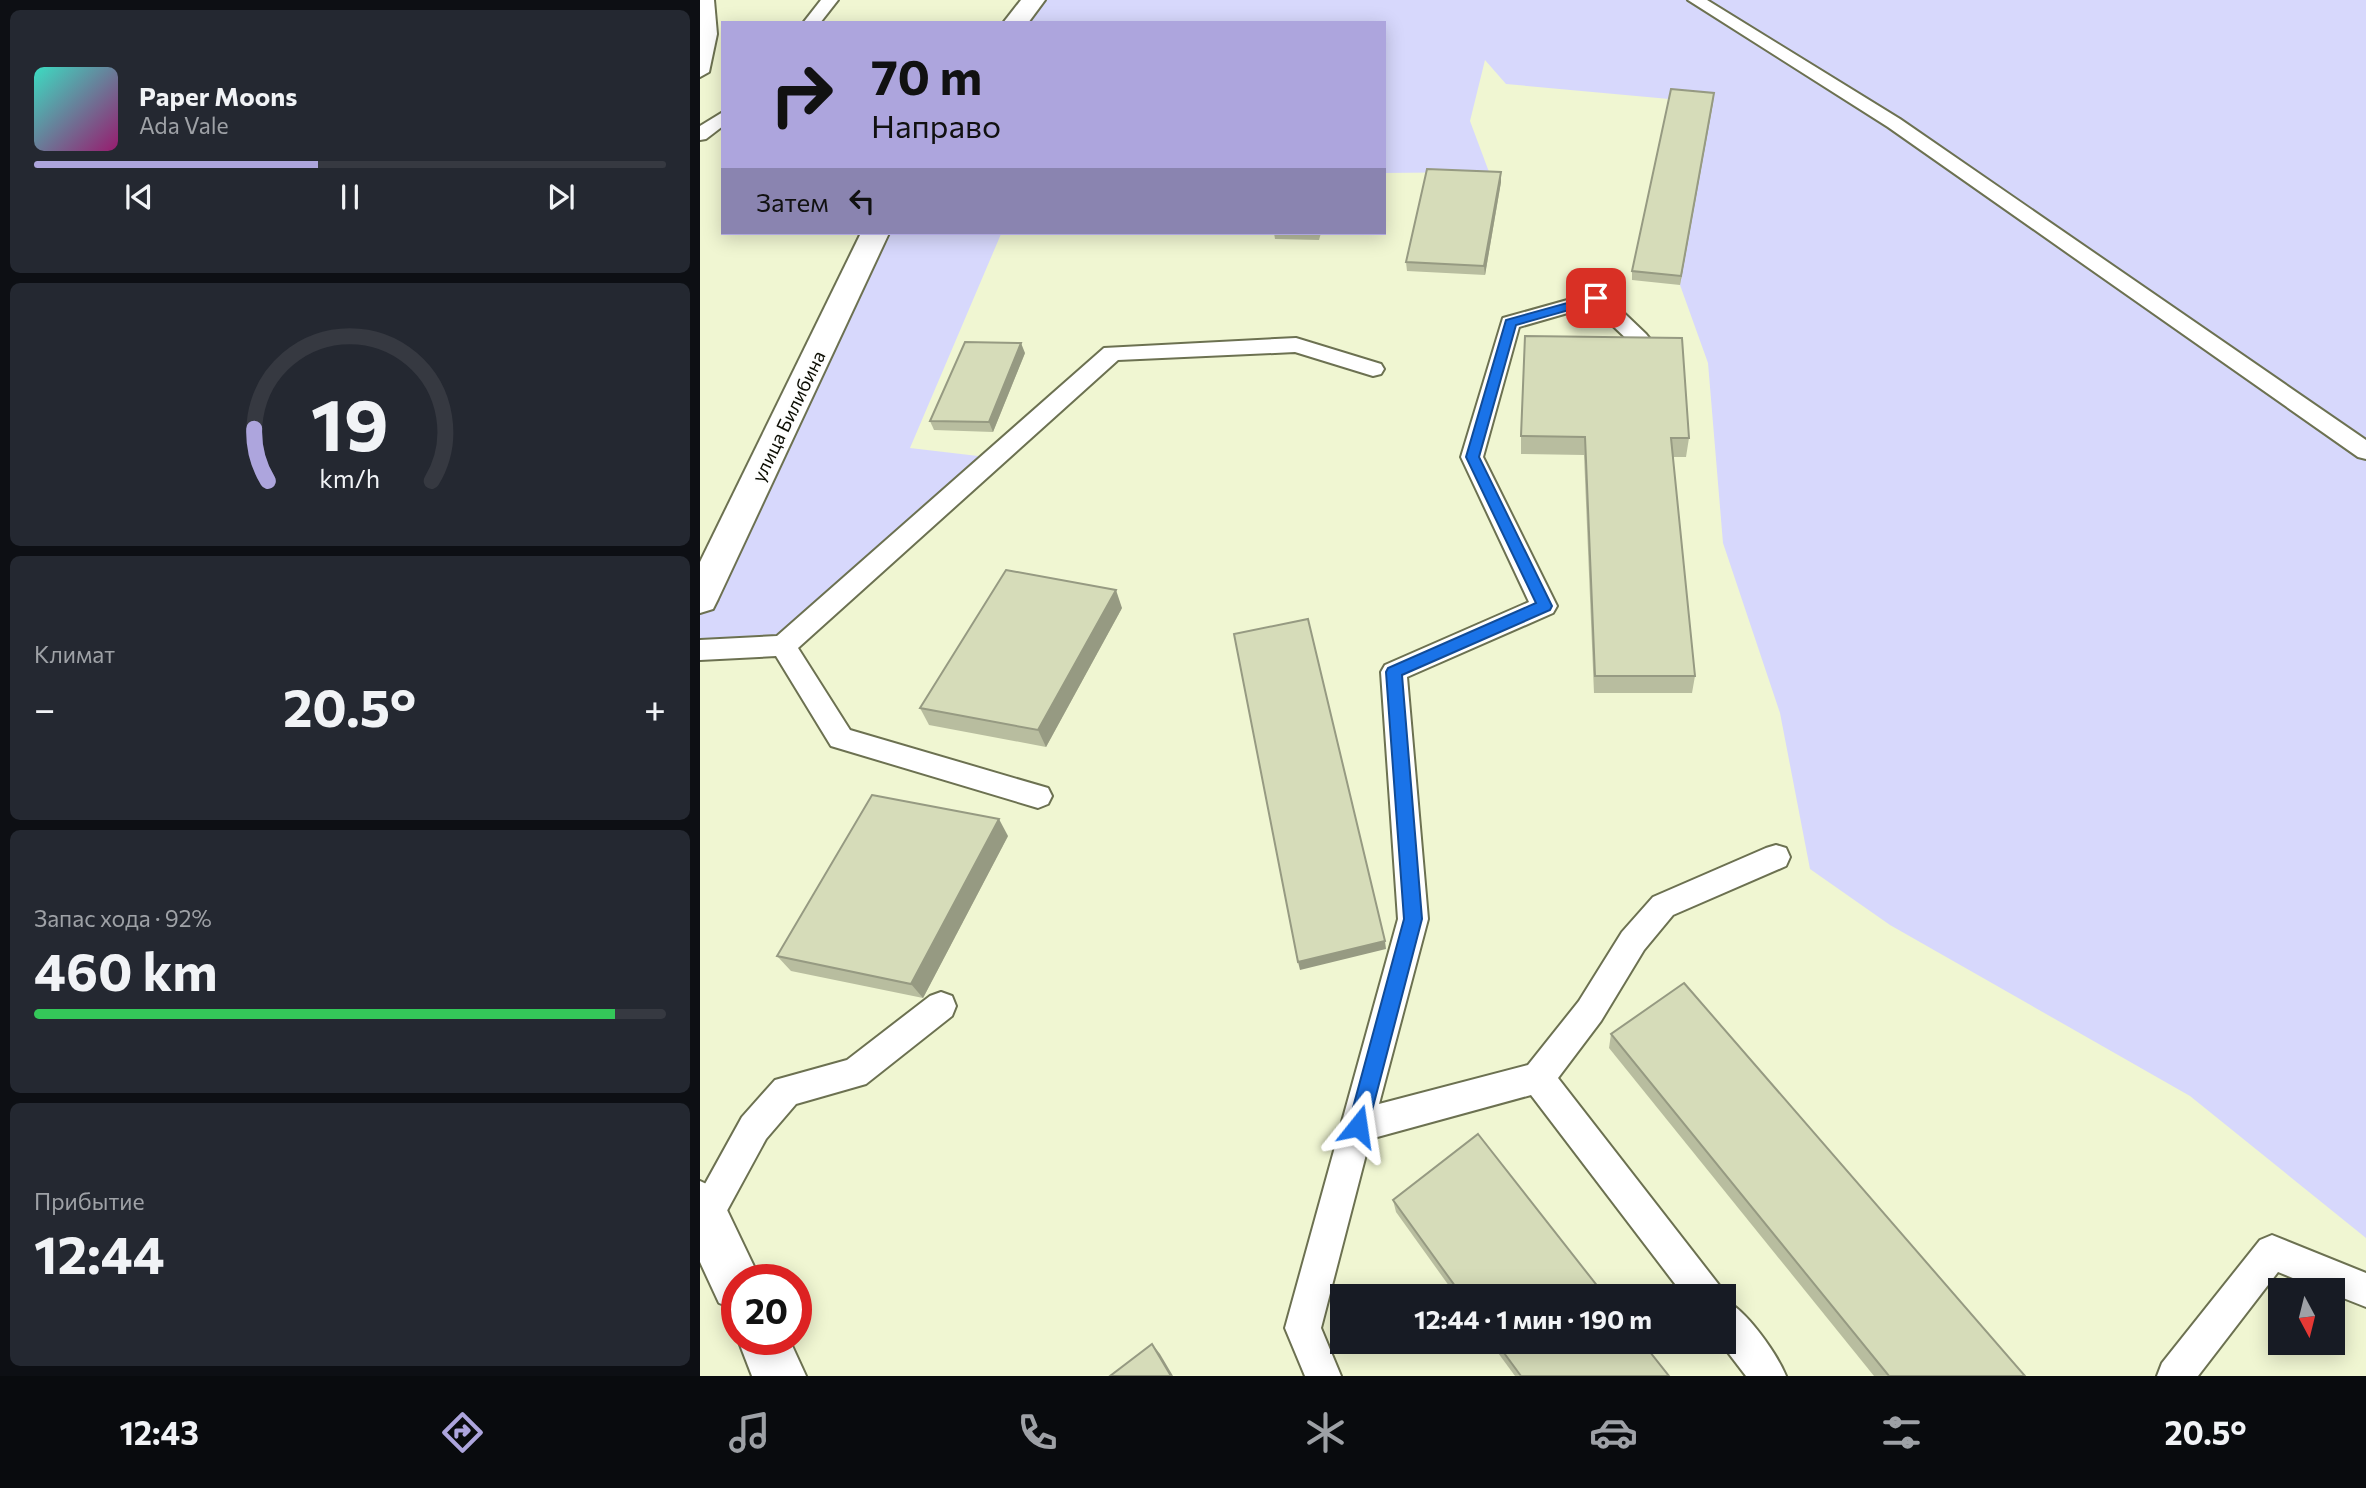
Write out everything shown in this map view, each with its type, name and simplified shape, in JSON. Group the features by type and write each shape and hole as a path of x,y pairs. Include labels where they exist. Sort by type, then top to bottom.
{"street":[{"path":"1017,21 1034,0"},
{"name":"улица Билибина","path":"700,598 874,235"},
{"path":"703,1211 728,1264"},
{"path":"769,1355 779,1376"}],"lane":[{"path":"700,72 709,34 706,0"},
{"path":"813,21 830,0"},
{"path":"1696,0 1894,123 2366,451"},
{"path":"700,135 721,119"},
{"path":"1323,1376 1303,1328 1413,919 1394,672 1544,606 1472,457 1510,323 1596,298 1639,340"},
{"path":"700,650 783,646 1112,353 1296,345 1373,369"},
{"path":"783,646 841,738 1038,796"},
{"path":"1358,1126 1538,1078 1590,1011 1633,941 1663,906 1776,857"},
{"path":"703,1211 754,1128 786,1091 855,1073 941,1006"},
{"path":"1538,1078 1697,1284"},
{"path":"2175,1376 2272,1252 2366,1290"},
{"path":"1736,1334 1768,1376"}],"shaded area":[{"path":"1033,0 2366,0 2366,1238 2190,1096 1890,925 1810,869 1780,713 1723,543 1708,363 1680,285 1713,103 1506,84 1485,60 1470,121 1489,172 1386,173 1386,21 1017,21"},
{"path":"874,235 1001,235 910,448 995,458 783,646 700,650 700,599"}],"building":[{"path":"1671,89 1714,93 1681,276 1632,271"},
{"path":"1427,169 1501,172 1484,266 1406,262"},
{"path":"1525,336 1682,338 1689,438 1671,438 1695,676 1595,676 1585,437 1521,436"},
{"path":"965,342 1021,343 989,422 930,421"},
{"path":"1006,570 1116,590 1038,730 920,708"},
{"path":"1308,619 1385,941 1298,962 1234,634"},
{"path":"872,795 999,819 911,984 777,956"},
{"path":"1684,983 2025,1376 1889,1376 1611,1034"},
{"path":"1478,1134 1596,1284 1454,1284 1393,1200"},
{"path":"1152,1344 1171,1376 1110,1376"},
{"path":"1505,1354 1652,1354 1669,1376 1521,1376"}],"route":[{"path":"1358,1126 1413,919 1394,672 1544,606 1472,457 1510,323 1596,298"}]}
